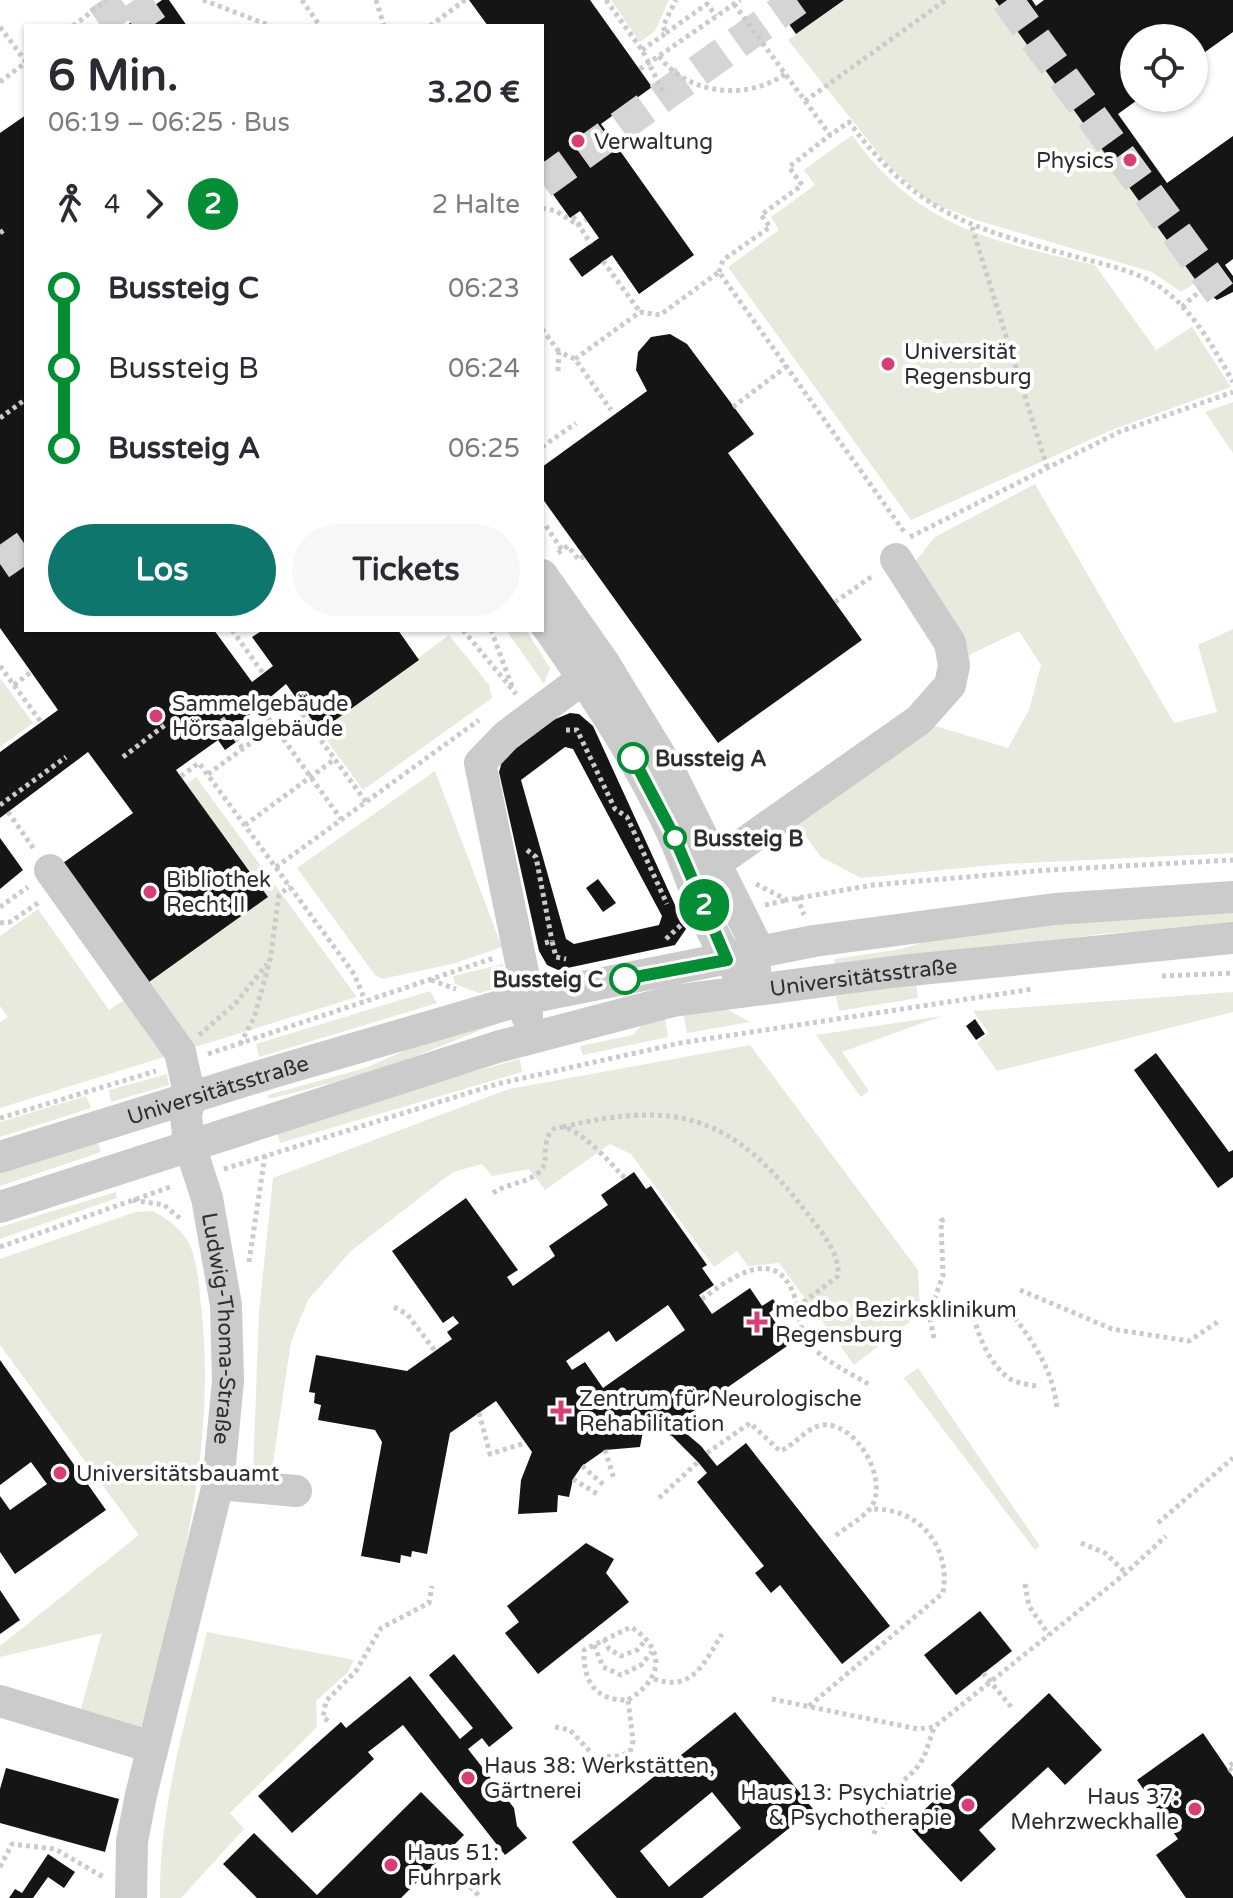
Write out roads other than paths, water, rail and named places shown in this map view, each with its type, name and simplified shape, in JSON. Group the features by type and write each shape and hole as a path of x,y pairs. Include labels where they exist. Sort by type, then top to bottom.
{"street":[{"path":"716,863 919,720 950,685 954,666 950,643 896,559"},
{"path":"546,566 709,917 742,956"},
{"path":"544,621 594,671 668,768 716,863 753,989"},
{"path":"528,998 480,763 524,705 594,671"},
{"name":"Ludwig-Thoma-Straße","path":"56,878 182,1057 190,1097 186,1116 189,1143 200,1177 226,1305 228,1381 218,1484 152,1747 132,1841 130,1890"},
{"name":"Universitätsstraße","path":"0,1157 190,1097 528,998 814,941 1055,909 1233,897"},
{"name":"Universitätsstraße","path":"0,1207 189,1143 497,1047 673,1001 753,989 1233,938"},
{"name":"Universitätsstraße","path":"497,1047 521,1027 528,1014 528,998"},
{"path":"218,1484 296,1491"},
{"path":"0,1701 152,1747"}],"tunnel":[{"path":"102,0 119,24"},
{"path":"134,0 151,24"},
{"path":"544,182 797,0"},
{"path":"1007,0 1220,293"},
{"path":"0,564 24,547"}],"place":[{"name":"Verwaltung","path":"578,141"},
{"name":"Physics","path":"1130,160"},
{"name":"Universität Regensburg","path":"888,364"},
{"name":"Sammelgebäude Hörsaalgebäude","path":"156,716"},
{"name":"Bussteig A","path":"633,758"},
{"name":"Bussteig B","path":"675,838"},
{"name":"Bibliothek Recht II","path":"150,892"},
{"name":"Bussteig C","path":"625,979"},
{"name":"medbo Bezirksklinikum Regensburg","path":"757,1322"},
{"name":"Zentrum für Neurologische Rehabilitation","path":"561,1411"},
{"name":"Universitätsbauamt","path":"60,1473"},
{"name":"Haus 38: Werkstätten, Gärtnerei","path":"468,1778"},
{"name":"Haus 13: Psychiatrie & Psychotherapie","path":"968,1805"},
{"name":"Haus 37: Mehrzweckhalle","path":"1195,1809"},
{"name":"Haus 51: Fuhrpark","path":"391,1865"}]}
